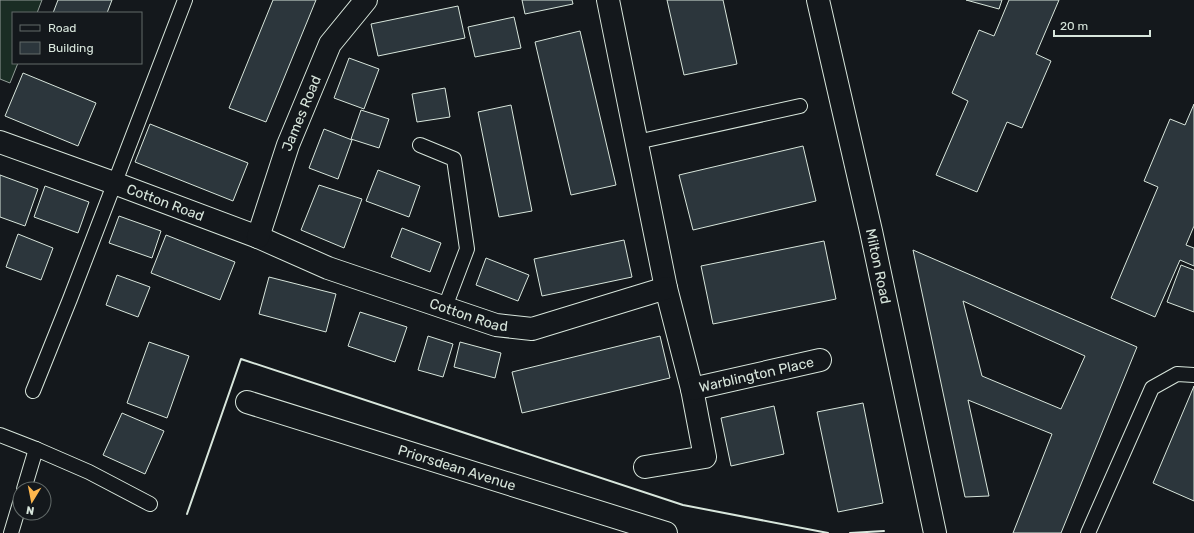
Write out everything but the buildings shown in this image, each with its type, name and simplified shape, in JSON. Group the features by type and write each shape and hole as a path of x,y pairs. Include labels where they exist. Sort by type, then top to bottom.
{"street":[{"name":"James Road","path":"258,237 288,145 330,44 366,0"},
{"path":"608,0 666,288"},
{"name":"Milton Road","path":"818,0 872,231 935,533"},
{"name":"Cotton Road","path":"0,142 258,237 328,268 496,325 532,329 666,288"},
{"name":"Warblington Place","path":"645,467 705,457 692,389 666,288"},
{"name":"Warblington Place","path":"692,389 820,360"},
{"name":"Priorsdean Avenue","path":"247,402 666,533"}],"lane":[{"path":"33,391 185,0"},
{"path":"637,142 800,106"},
{"path":"420,145 454,159 467,249 445,307"},
{"path":"1088,533 1152,388 1177,374 1194,375"},
{"path":"0,435 89,472 150,504"},
{"path":"26,481 36,449"},
{"path":"11,533 15,521"}],"green space":[{"path":"0,0 42,0 37,12 12,12 12,64 18,64 10,83 0,79"}],"wall":[{"path":"187,514 241,359 683,505 828,533"},
{"path":"850,533 884,531"}]}
